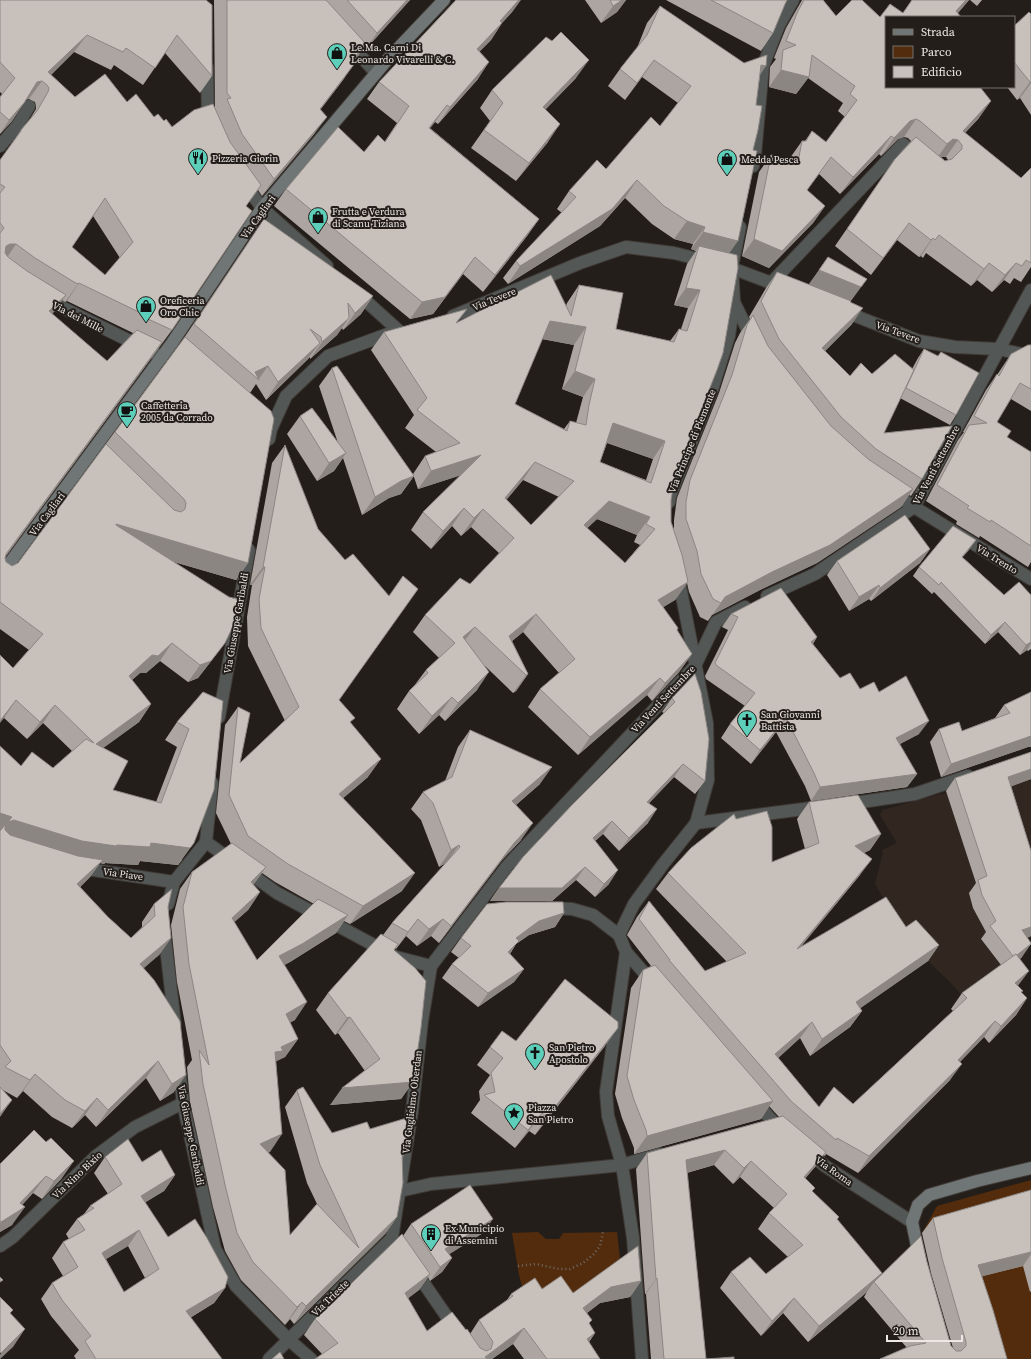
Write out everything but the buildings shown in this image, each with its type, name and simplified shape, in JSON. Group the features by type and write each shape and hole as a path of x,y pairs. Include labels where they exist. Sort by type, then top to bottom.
{"main road":[{"name":"Via Cagliari","path":"0,576 96,454 262,208 376,73 444,0"},
{"path":"922,1268 912,1222 918,1205 929,1195 977,1181 1031,1168"}],"street":[{"path":"750,178 755,155 763,66 779,25 793,0"},
{"path":"339,33 376,73"},
{"path":"207,55 208,118 213,130"},
{"path":"0,146 18,125 29,106"},
{"path":"771,283 903,144 929,166"},
{"path":"237,173 262,208 334,273"},
{"name":"Via Principe di Piemonte","path":"667,512 670,496 712,390 729,336 734,302 732,267 742,216"},
{"name":"Via Tevere","path":"442,319 580,263 626,247 674,253 732,267 793,292"},
{"path":"346,283 398,330"},
{"name":"Via Venti Settembre","path":"431,966 508,865 695,666 716,622 763,597 815,574 914,507 1031,290"},
{"name":"Via dei Mille","path":"35,293 94,325 162,357"},
{"path":"734,302 758,352"},
{"name":"Via Tevere","path":"830,306 919,341 955,348 998,349 1031,356"},
{"path":"267,451 271,429 286,396 328,356 398,330 413,326"},
{"path":"172,343 184,353"},
{"path":"259,419 271,429"},
{"name":"Via Trento","path":"884,487 1031,580"},
{"name":"Via Giuseppe Garibaldi","path":"218,729 251,540"},
{"path":"619,935 634,904 696,823 708,780 707,723 675,565"},
{"path":"696,823 915,794 978,773"},
{"path":"176,1036 163,924 174,882 206,842 213,774"},
{"path":"206,842 277,893 396,957 431,966"},
{"name":"Via Piave","path":"68,866 174,882"},
{"path":"538,908 572,909 593,915 619,935 626,952 662,993"},
{"path":"473,912 488,909"},
{"path":"626,952 606,1092 608,1116 622,1164 633,1238 642,1359"},
{"name":"Via Guglielmo Oberdan","path":"392,1238 412,1111 422,1021 431,966"},
{"name":"Via Giuseppe Garibaldi","path":"178,1058 183,1103 215,1249 236,1286 288,1339 311,1359"},
{"name":"Via Roma","path":"748,1094 774,1123 825,1166 912,1222"},
{"name":"Via Nino Bixio","path":"0,1246 13,1237 96,1156 135,1127 183,1103"},
{"path":"759,1127 774,1123"},
{"path":"400,1191 431,1184 622,1164 667,1152"},
{"path":"392,1238 400,1250"},
{"name":"Via Trieste","path":"269,1359 392,1238"},
{"path":"409,1263 463,1340"}],"path":[{"path":"518,1266 536,1264 559,1269 570,1269 583,1263 593,1255 600,1246 603,1232"}],"shaded area":[{"path":"1031,763 1031,899 981,940 1005,970 965,999 910,942 875,884 883,852 882,850 897,843 880,815 883,810 966,787"}],"green space":[{"path":"1031,1180 1031,1359 958,1359 922,1233 937,1206"},
{"path":"538,1232 546,1239 559,1239 563,1233 617,1232 621,1267 571,1302 524,1294 519,1275 512,1233"}],"place":[{"name":"Le.Ma. Carni Di Leonardo Vivarelli & C.","path":"337,70"},
{"name":"Pizzeria Giorin","path":"198,175"},
{"name":"Medda Pesca","path":"727,176"},
{"name":"Frutta e Verdura di Scanu Tiziana","path":"318,234"},
{"name":"Oreficeria Oro Chic","path":"146,323"},
{"name":"Caffetteria 2005 da Corrado","path":"127,428"},
{"name":"San Giovanni Battista","path":"747,737"},
{"name":"San Pietro Apostolo","path":"535,1070"},
{"name":"Piazza San Pietro","path":"514,1130"},
{"name":"Ex Municipio di Assemini","path":"431,1251"}]}
